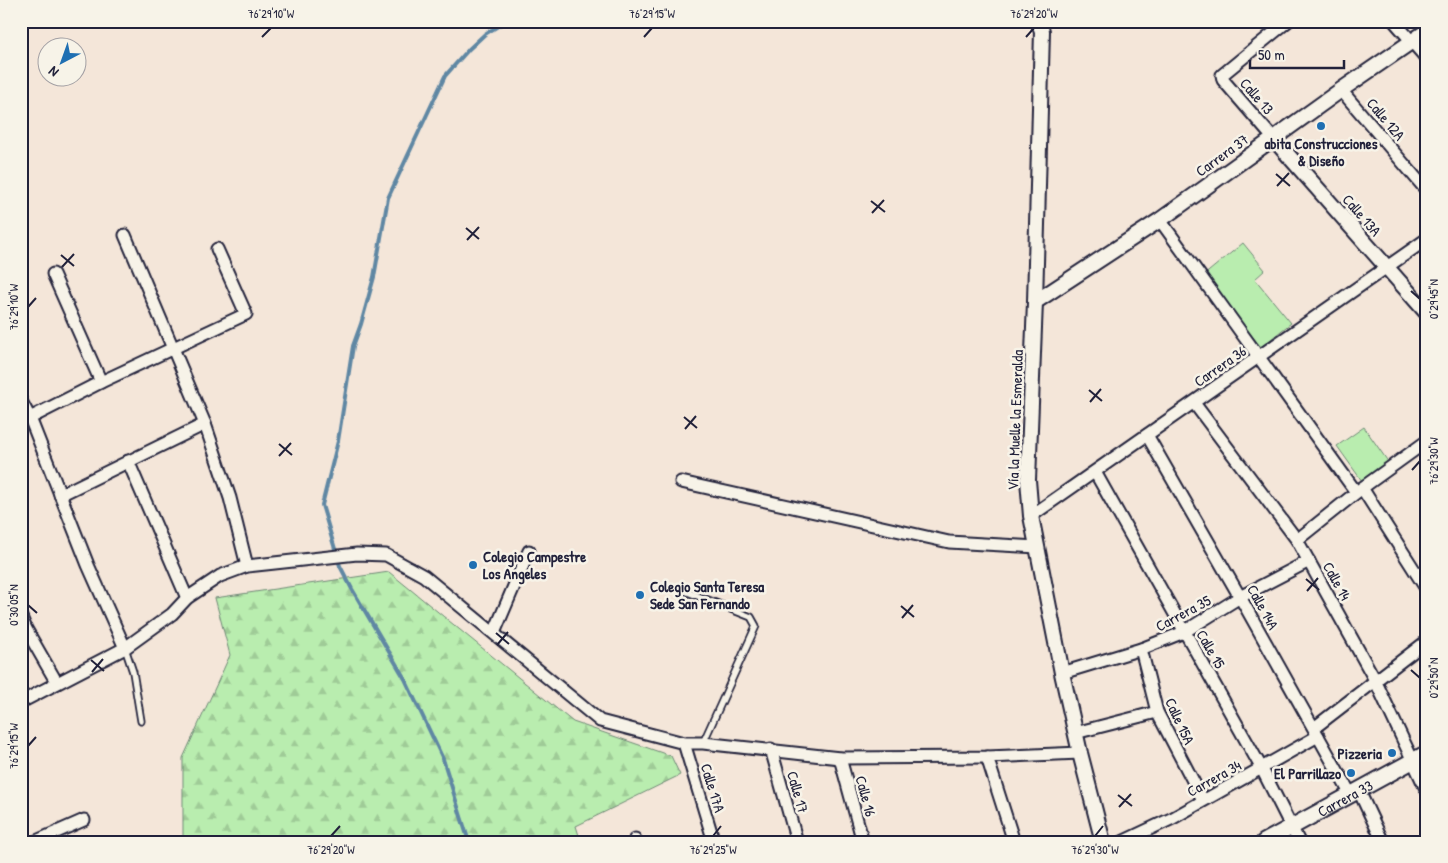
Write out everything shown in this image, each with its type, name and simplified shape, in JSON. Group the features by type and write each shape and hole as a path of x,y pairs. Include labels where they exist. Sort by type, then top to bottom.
{"main road":[{"name":"Carrera 33","path":"1264,842 1427,753"}],"street":[{"name":"Vía la Muelle la Esmeralda","path":"1038,21 1042,31 1028,480 1031,516 1062,673 1103,842"},
{"name":"Calle 13","path":"1273,138 1223,80 1223,73 1288,21"},
{"path":"1394,21 1427,59"},
{"name":"Carrera 37","path":"1035,302 1160,220 1273,138 1427,31"},
{"name":"Calle 12A","path":"1341,90 1427,192"},
{"name":"Calle 13A","path":"1273,138 1427,313"},
{"path":"1160,220 1258,358 1359,490 1427,590"},
{"path":"125,235 205,424 230,498 247,566"},
{"name":"Carrera 36","path":"1031,516 1427,239"},
{"path":"30,418 101,382 246,314 217,249"},
{"path":"53,274 101,382"},
{"path":"21,401 30,418 88,565 125,648"},
{"name":"Calle 14","path":"1194,403 1297,540 1375,680 1427,791"},
{"path":"60,495 205,424"},
{"name":"Calle 14A","path":"1147,435 1316,732 1355,793 1383,842"},
{"path":"1297,540 1359,490 1427,441"},
{"path":"128,461 187,598"},
{"name":"Calle 15","path":"1095,472 1262,768 1299,842"},
{"path":"681,482 949,542 1038,547"},
{"path":"494,633 530,551"},
{"path":"21,702 125,648 172,614 187,598 220,576 247,566 358,554 386,555 424,576 600,721 684,743 771,749 840,758 987,757 1080,753"},
{"name":"Carrera 35","path":"1062,673 1141,649 1184,632 1240,597 1309,561"},
{"path":"21,617 57,683"},
{"name":"Carrera 34","path":"1122,842 1172,818 1262,768 1316,732 1375,680 1427,641"},
{"name":"Calle 15A","path":"1141,649 1157,712 1203,800"},
{"path":"1076,734 1157,712"},
{"name":"Calle 17A","path":"684,743 714,842"},
{"name":"Calle 17","path":"771,749 796,842"},
{"path":"987,757 1014,842"},
{"name":"Calle 16","path":"840,758 863,842"},
{"path":"34,842 84,820"}],"lane":[{"path":"680,590 751,617 756,626 703,743"},
{"path":"125,648 133,672 141,721"}],"green space":[{"path":"1243,243 1265,270 1255,279 1291,323 1261,347 1203,276"},
{"path":"1364,427 1389,463 1362,481 1337,446"},
{"path":"389,572 573,722 671,756 680,775 576,826 581,842 183,842 183,758 230,655 215,598"}],"waterway":[{"path":"469,842 443,759 405,679 340,566 322,505 338,441 353,346 374,277 388,198 445,76 485,34 506,21"}],"place":[{"name":"abita Construcciones & Diseño","path":"1321,126"},
{"name":"Colegio Campestre Los Angeles","path":"473,565"},
{"name":"Colegio Santa Teresa Sede San Fernando","path":"640,595"},
{"name":"Pizzeria","path":"1392,753"},
{"name":"El Parrillazo","path":"1351,773"}]}
